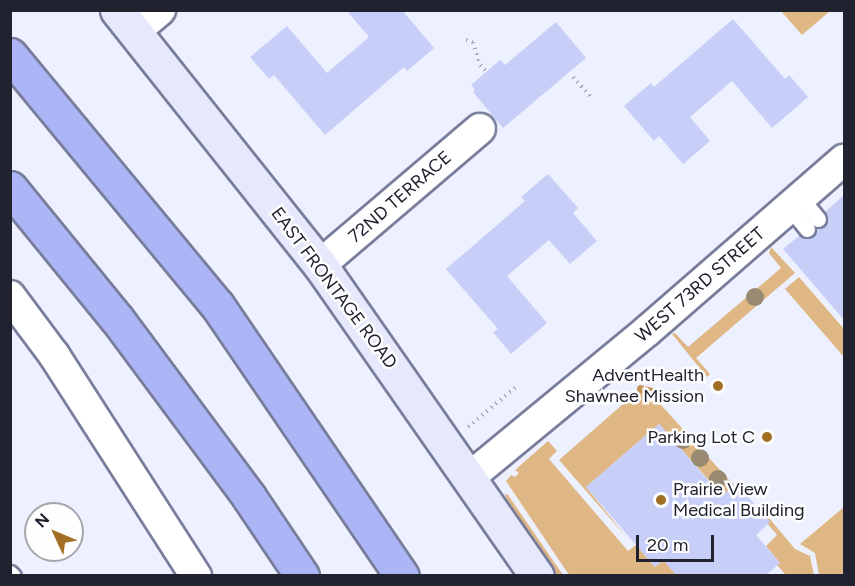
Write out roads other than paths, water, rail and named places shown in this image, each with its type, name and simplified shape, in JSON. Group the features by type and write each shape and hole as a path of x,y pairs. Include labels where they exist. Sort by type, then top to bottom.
{"highway":[{"path":"10,55 217,305 402,576"},
{"path":"10,188 117,319 249,497 302,576"}],"street":[{"path":"126,21 160,10"},
{"name":"EAST FRONTAGE ROAD","path":"126,21 320,266 470,477 537,576"},
{"name":"72ND TERRACE","path":"320,266 480,129"},
{"name":"WEST 73RD STREET","path":"470,477 647,331 804,214 844,160"},
{"path":"10,296 54,355 196,576"}],"waterway":[{"path":"641,389 652,392"}],"place":[{"name":"AdventHealth Shawnee Mission","path":"718,386"},
{"name":"Parking Lot C","path":"767,437"},
{"name":"Prairie View Medical Building","path":"661,500"}]}
